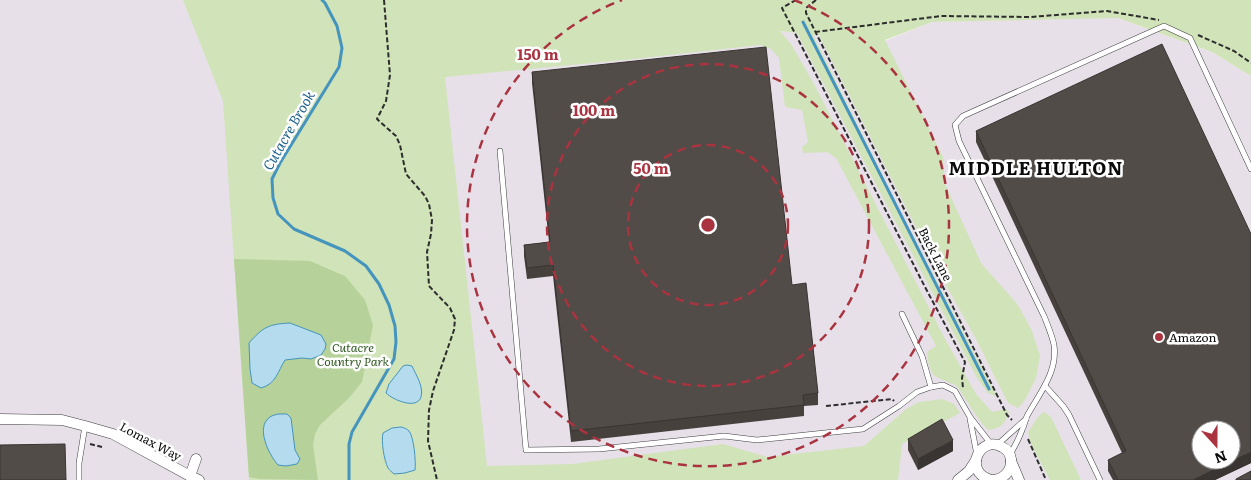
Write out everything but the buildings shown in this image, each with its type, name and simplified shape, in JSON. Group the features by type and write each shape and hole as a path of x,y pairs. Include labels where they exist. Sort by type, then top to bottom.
{"street":[{"name":"Lomax Way","path":"0,419 62,420 113,434 194,478"},
{"path":"958,480 969,471 983,448 994,445 1002,447 1007,451 1019,480"},
{"path":"976,458 978,471 986,479 992,480 998,480 1008,473 1011,459"},
{"path":"194,478 196,459"}],"lane":[{"path":"1011,459 1021,427 1045,386 1052,369 1054,346 1044,316 959,141 956,125 963,116 1164,26 1190,38 1251,169"},
{"path":"500,151 526,450 599,449 724,436 756,440 862,429 899,406 917,392 943,385 955,391 970,417 994,445 1021,427"},
{"path":"902,314 922,356 931,387"},
{"path":"1045,386 1069,415 1100,480"},
{"path":"970,417 976,458"},
{"path":"79,480 79,463 85,426"}],"path":[{"path":"384,0 390,75 386,100 378,119 396,136 400,145 406,174 425,196 429,204 432,220 427,252 429,286 450,308 455,319 454,330 433,391 429,410 428,441 437,480"},
{"path":"796,0 782,8 965,362 962,378 963,394"},
{"name":"Back Lane","path":"815,0 805,10 815,32 1007,415 1021,427 1046,480"},
{"path":"815,32 941,16 1030,17 1107,10 1166,22"},
{"path":"1191,32 1234,51 1251,63"},
{"path":"826,406 892,399 899,406"},
{"path":"82,442 102,447"}],"shaded area":[{"path":"0,0 218,0 259,480 0,480"},
{"path":"1118,18 1212,52 1251,76 1251,480 479,480 431,42 779,31 882,42 932,22"}],"green space":[{"name":"Cutacre Country Park","path":"183,0 1251,0 1251,76 1212,52 1118,18 932,22 885,40 943,157 945,184 981,263 1018,305 1032,331 1040,356 1036,378 1025,400 1018,408 1008,403 976,339 939,273 819,35 813,35 897,205 997,397 988,393 977,378 797,33 780,31 791,44 814,84 945,339 976,394 992,412 1006,409 1009,413 1001,425 988,430 957,386 934,376 929,366 927,352 936,346 836,158 827,152 803,153 802,147 808,142 802,110 785,107 779,58 771,49 760,45 445,77 487,466 572,464 723,444 767,457 864,446 906,409 919,402 942,399 954,404 960,413 902,444 898,480 249,480 223,101"},
{"path":"234,259 310,261 345,276 365,300 373,325 362,382 349,398 320,425 315,434 313,445 318,480 259,479 249,477"},
{"path":"1044,412 1051,417 1081,480 1050,480 1031,444 1028,432 1038,417"}],"water":[{"path":"290,323 321,335 326,344 325,349 321,355 311,359 285,360 276,377 261,388 252,383 249,343 267,327"},
{"path":"403,366 412,366 422,393 419,401 415,403 399,401 386,393 389,384"},
{"path":"287,414 291,418 295,450 300,459 297,464 278,465 265,441 264,427 266,422 273,415"},
{"path":"401,427 411,434 415,456 415,470 394,474 388,468 385,460 382,436 383,433 392,428"}],"waterway":[{"name":"Cutacre Brook","path":"322,0 337,26 342,48 339,67 280,163 272,179 273,198 278,214 294,229 345,251 366,266 379,284 389,305 395,326 394,359 352,432 349,444 349,480"},
{"path":"803,22 989,389"}],"place":[{"name":"Amazon","path":"1159,337"}],"district":[{"name":"MIDDLE HULTON","path":"1036,167"}]}
